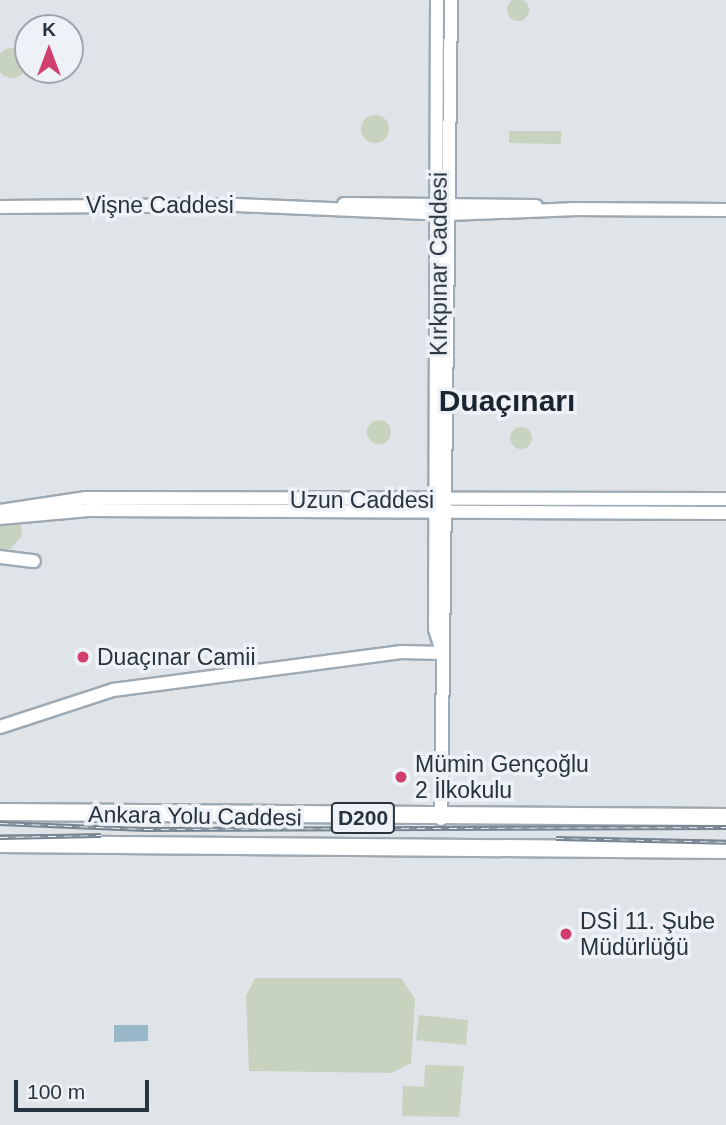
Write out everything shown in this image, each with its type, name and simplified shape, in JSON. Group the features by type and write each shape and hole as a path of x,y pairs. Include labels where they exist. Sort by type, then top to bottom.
{"highway":[{"name":"Ankara Yolu Caddesi","path":"0,812 441,820 726,817"},
{"name":"Ankara Yolu Caddesi","path":"0,844 726,850"}],"main road":[{"name":"Kırkpınar Caddesi","path":"437,0 444,208"},
{"name":"Kırkpınar Caddesi","path":"441,820 442,653 435,629 442,506 444,208 451,0"},
{"name":"Vişne Caddesi","path":"0,207 726,211"},
{"name":"Uzun Caddesi","path":"0,511 86,498 726,513"},
{"name":"Uzun Caddesi","path":"0,518 89,510 726,499"},
{"path":"0,557 34,561"},
{"path":"0,727 113,690 402,652 442,653"}],"green space":[{"path":"518,-1 526,2 529,10 526,18 518,21 510,18 507,10 510,2"},
{"path":"12,48 12,78 6,77 -2,69 -3,63 -2,57 6,49"},
{"path":"375,115 385,119 389,129 385,139 375,143 365,139 361,129 365,119"},
{"path":"509,131 561,131 561,144 509,143"},
{"path":"379,420 388,423 391,432 388,441 379,444 370,441 367,432 370,423"},
{"path":"517,427 525,427 532,434 532,442 525,449 517,449 510,442 510,434"},
{"path":"20,522 22,536 10,549 0,549 0,525"},
{"path":"255,978 401,978 415,999 411,1063 392,1073 249,1071 246,996"},
{"path":"419,1015 468,1020 466,1045 416,1040"},
{"path":"425,1065 464,1066 459,1117 402,1116 403,1086 430,1087 424,1086"}],"water":[{"path":"114,1025 148,1025 148,1041 114,1042"}],"railway":[{"path":"0,823 145,829 726,827"},
{"path":"0,837 101,835"},
{"path":"556,838 726,842"}],"place":[{"name":"Duaçınar Camii","path":"83,657"},
{"name":"Mümin Gençoğlu 2 İlkokulu","path":"401,777"},
{"name":"DSİ 11. Şube Müdürlüğü","path":"566,934"}],"district":[{"name":"Duaçınarı","path":"507,401"}]}
